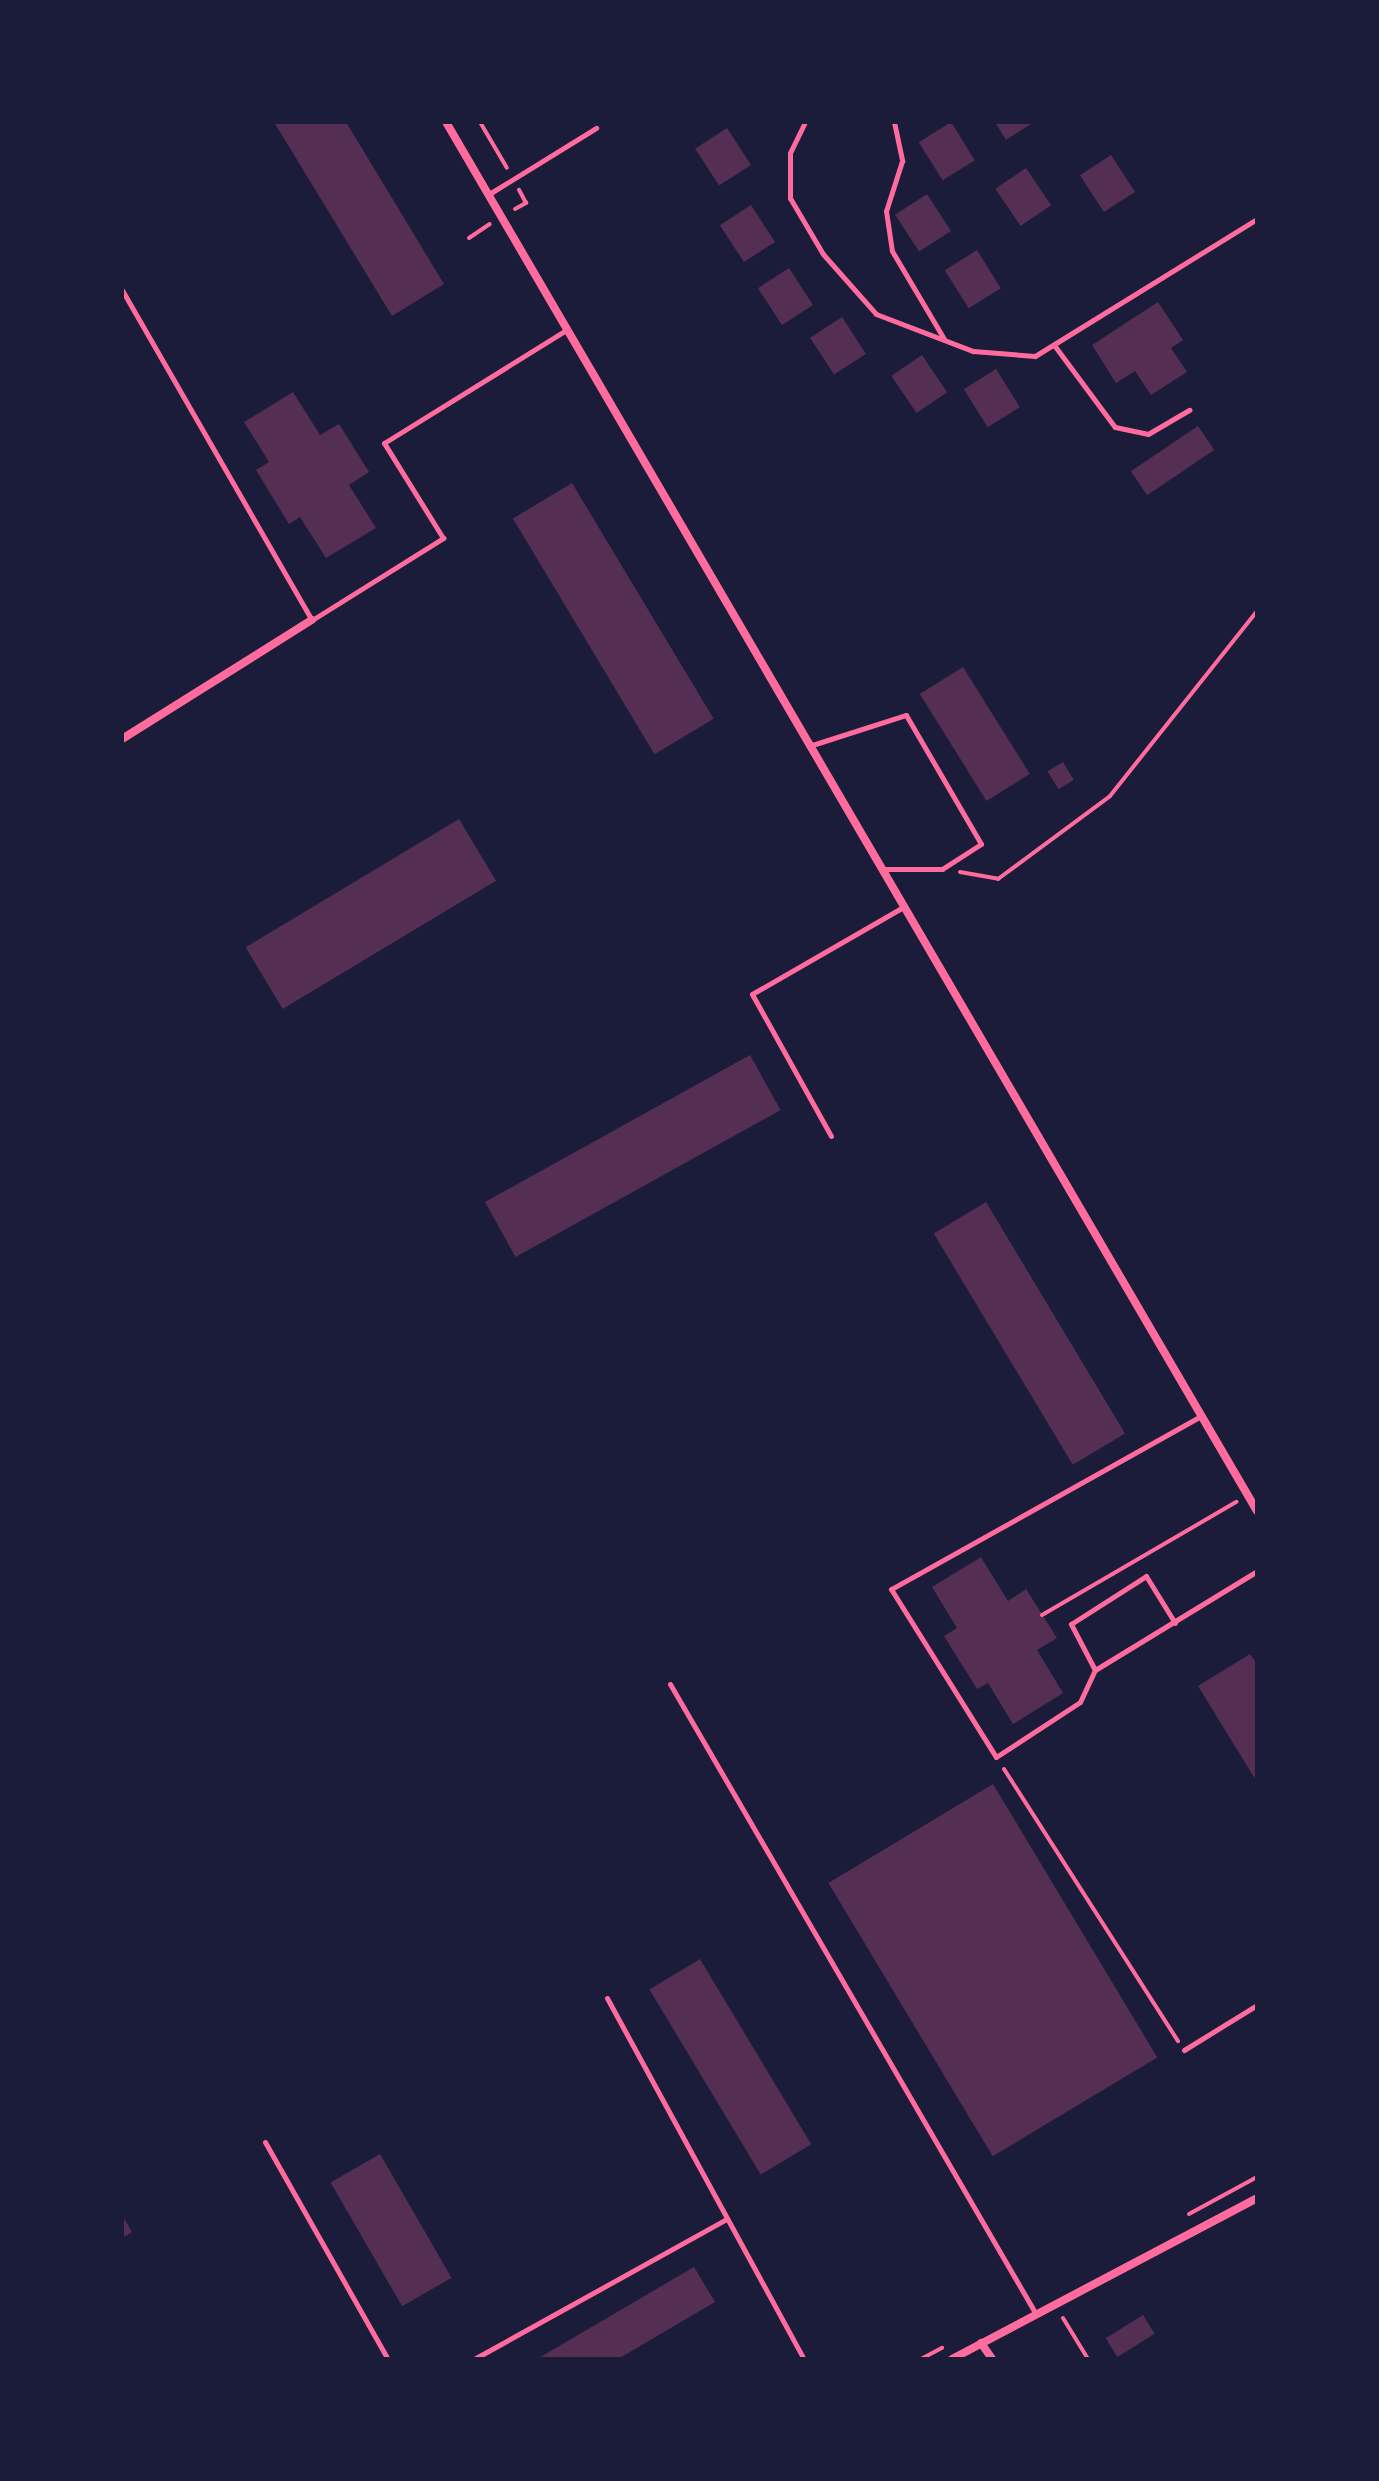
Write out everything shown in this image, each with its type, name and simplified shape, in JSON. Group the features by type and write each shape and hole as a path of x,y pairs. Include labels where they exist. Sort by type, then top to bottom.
{"street":[{"path":"446,122 903,907 1070,1180 1245,1496 1257,1511"},
{"path":"122,739 312,620"},
{"path":"952,2359 1257,2198"},
{"path":"981,2343 992,2359"}],"lane":[{"path":"805,122 790,153 790,198 823,254 876,314 944,340 1035,356 1257,219"},
{"path":"894,122 902,161 886,211 892,251 944,340"},
{"path":"489,194 596,128"},
{"path":"122,290 312,620 443,538 384,443 569,329"},
{"path":"1054,345 1115,427 1148,434 1189,410"},
{"path":"809,746 906,715 981,844 942,869 881,869"},
{"path":"831,1136 752,994 903,907"},
{"path":"1201,1416 891,1589 996,1757 1080,1702 1095,1670 1257,1571"},
{"path":"1095,1670 1071,1624 1146,1576 1175,1623"},
{"path":"670,1684 1036,2314"},
{"path":"607,1998 804,2359"},
{"path":"1184,2050 1257,2005"},
{"path":"265,2142 388,2359"},
{"path":"474,2359 727,2219"}],"path":[{"path":"942,869 998,879 1110,796 1257,611"},
{"path":"1042,1615 1245,1496"},
{"path":"996,1757 1184,2050"},
{"path":"1063,2318 1088,2359"}],"building":[{"path":"274,122 346,122 444,284 392,316"},
{"path":"951,122 975,160 943,180 919,142"},
{"path":"995,122 1034,122 1006,140"},
{"path":"727,128 751,165 719,186 695,149"},
{"path":"1111,155 1135,192 1104,212 1080,175"},
{"path":"1026,168 1051,205 1020,226 995,189"},
{"path":"927,194 951,231 919,252 895,215"},
{"path":"751,205 775,242 744,262 720,225"},
{"path":"977,250 1001,288 969,308 945,270"},
{"path":"789,268 813,305 782,325 758,288"},
{"path":"1158,302 1183,340 1171,348 1187,372 1151,395 1135,371 1116,383 1092,345"},
{"path":"842,317 866,354 834,375 810,338"},
{"path":"922,355 947,392 916,413 891,376"},
{"path":"996,369 1020,407 988,427 964,389"},
{"path":"293,392 320,435 339,424 369,472 349,485 376,528 326,558 300,517 289,524 256,470 269,462 244,422"},
{"path":"1198,426 1214,450 1147,495 1131,471"},
{"path":"572,483 714,719 654,754 513,519"},
{"path":"963,667 1030,774 987,801 920,694"},
{"path":"1063,762 1074,780 1058,789 1048,771"},
{"path":"459,819 496,881 283,1009 246,947"},
{"path":"750,1055 781,1110 516,1257 485,1202"},
{"path":"986,1202 1125,1433 1073,1465 934,1233"},
{"path":"981,1557 1008,1601 1026,1589 1057,1638 1037,1650 1063,1693 1013,1724 988,1683 977,1689 944,1636 957,1628 932,1587"},
{"path":"1250,1654 1257,1664 1257,1782 1198,1686"},
{"path":"993,1784 1157,2057 993,2156 828,1883"},
{"path":"700,1959 811,2144 761,2175 649,1989"},
{"path":"380,2154 452,2278 402,2306 331,2182"},
{"path":"122,2215 132,2232 122,2238"},
{"path":"694,2267 715,2302 618,2359 537,2359"},
{"path":"1143,2315 1155,2334 1117,2357 1106,2338"}]}
